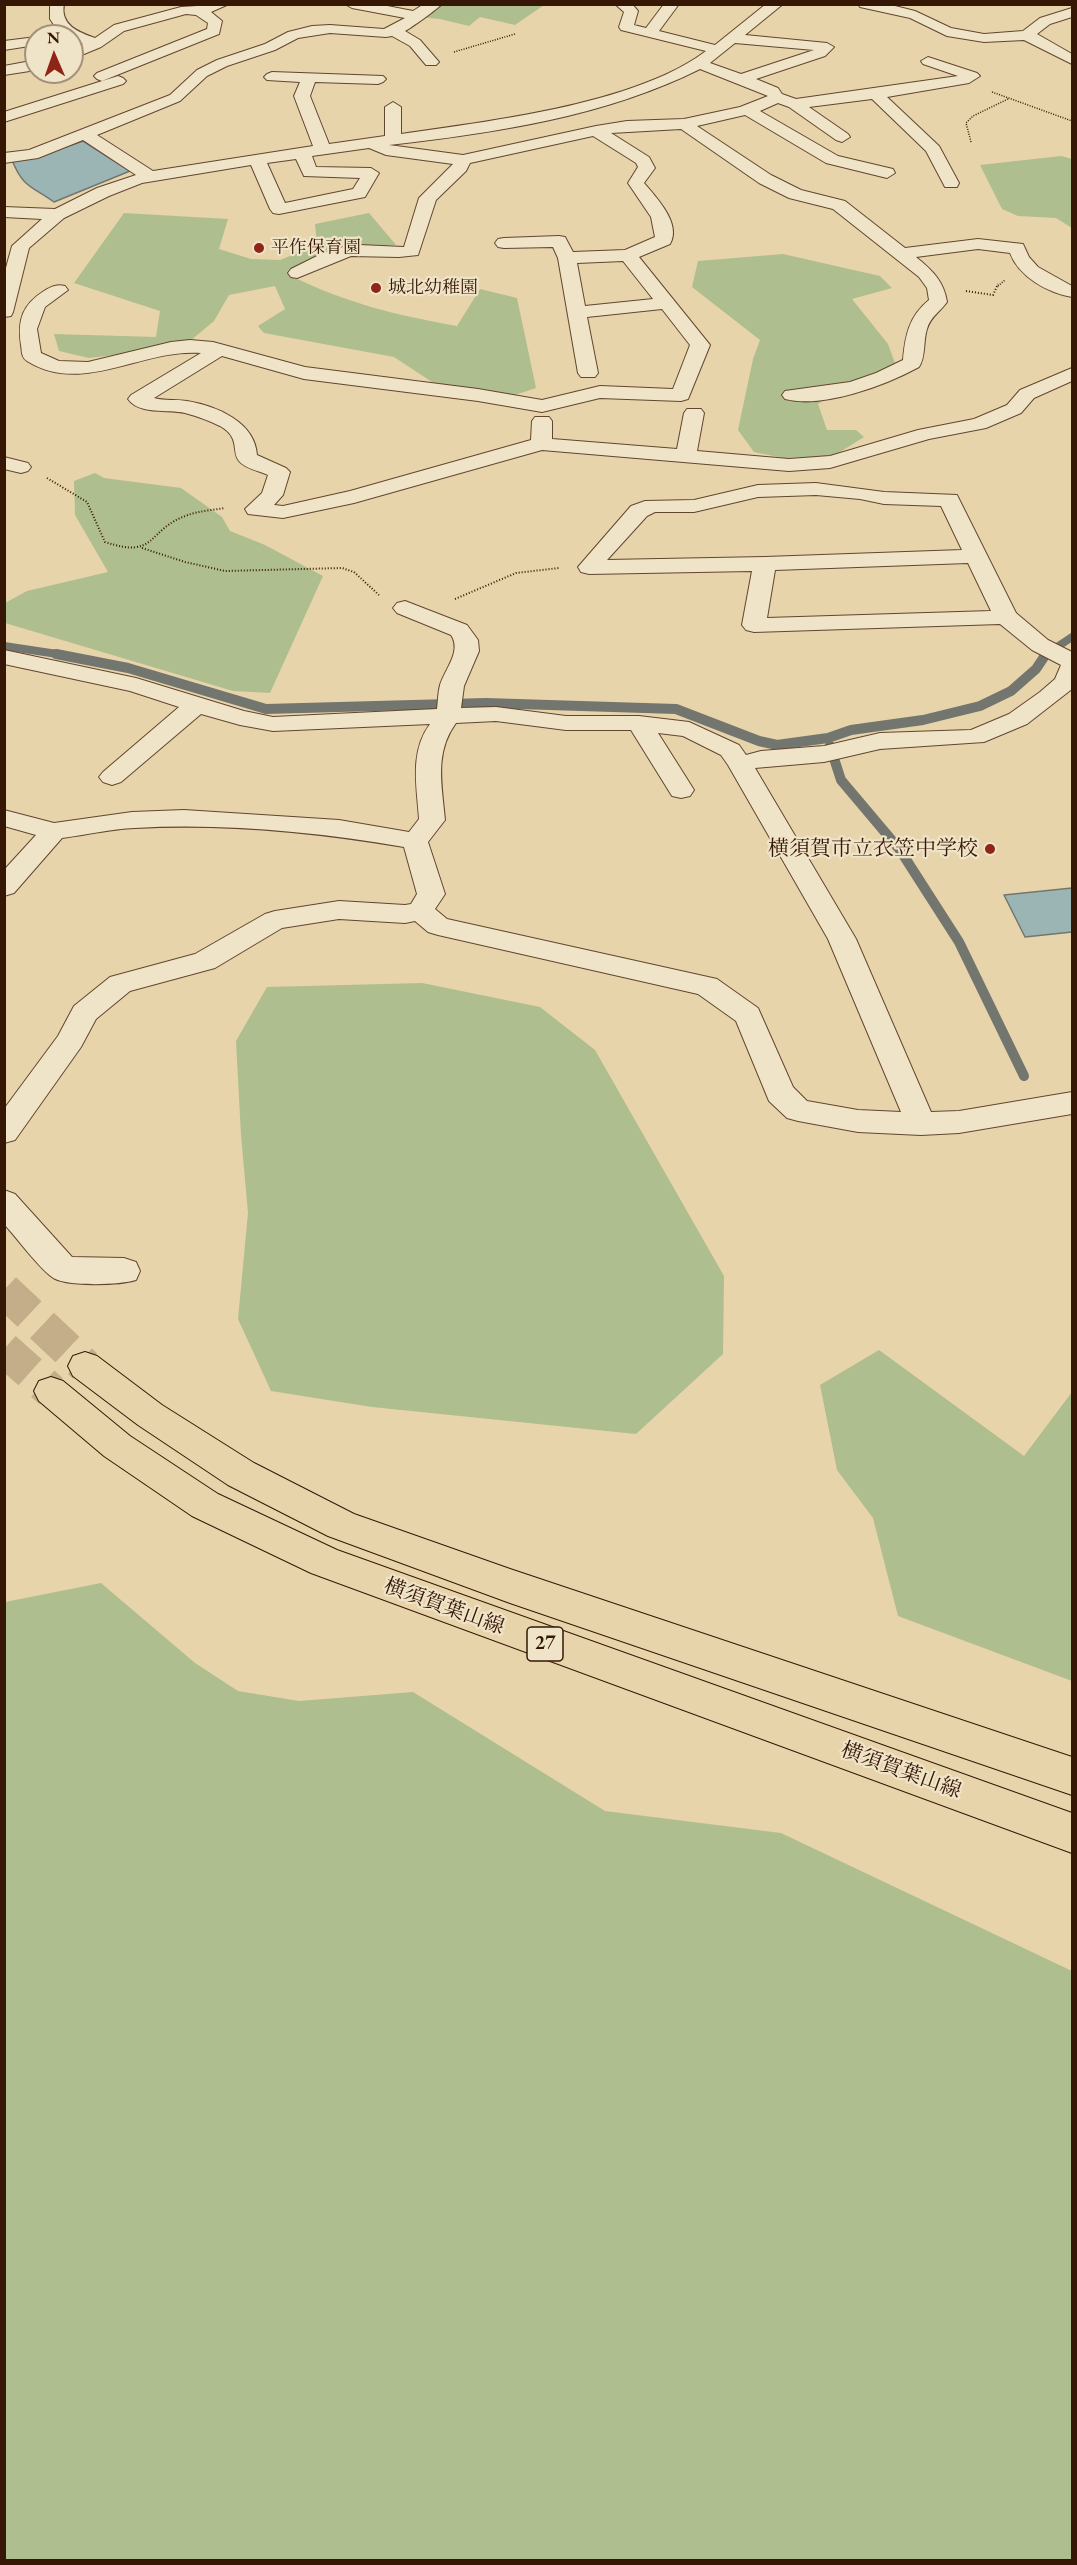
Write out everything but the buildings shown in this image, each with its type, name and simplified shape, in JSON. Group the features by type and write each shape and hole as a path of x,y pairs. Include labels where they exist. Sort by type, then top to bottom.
{"main road":[{"name":"横須賀葉山線","path":"85,1366 150,1415 242,1474 341,1526 510,1586 1072,1776"},
{"name":"横須賀葉山線","path":"51,1391 117,1446 205,1505 324,1562 1072,1833"}],"street":[{"path":"57,4 55,9 57,19 62,24"},
{"path":"84,50 119,28 186,10 199,11 222,4"},
{"path":"352,4 415,16"},
{"path":"4,158 32,155 175,98 202,73 222,63 270,47 292,35 312,30 330,29 386,33 408,24 415,16 435,4"},
{"path":"622,4 631,11 626,27 718,50"},
{"path":"650,33 672,4"},
{"path":"4,312 13,245 58,214 104,192 149,176 546,117 623,98 661,83 699,64 776,4"},
{"path":"864,4 915,15 947,32 963,36 1030,33 1063,36"},
{"path":"102,76 214,31 215,21 199,11"},
{"path":"1030,33 1045,21 1072,12"},
{"path":"395,31 415,43 429,60"},
{"path":"1030,33 1072,60"},
{"path":"732,38 827,47 820,53 742,79"},
{"path":"84,40 96,44"},
{"path":"4,46 24,43"},
{"path":"795,104 964,80 972,76 928,61"},
{"path":"699,64 773,91 776,97 795,104 842,137"},
{"path":"4,71 24,67"},
{"path":"4,117 124,83 84,71"},
{"path":"272,77 378,79"},
{"path":"309,78 302,96 322,150"},
{"path":"152,92 175,98"},
{"path":"875,94 933,149 951,183"},
{"path":"371,143 386,150 463,160 596,131 627,126 684,124 746,109 772,101 776,97"},
{"path":"393,107 393,140"},
{"path":"746,109 832,160 887,173"},
{"path":"546,117 573,135"},
{"path":"684,124 765,179 795,194 839,205 925,273 936,288 938,302 926,310 916,326 912,363 891,375 866,384 824,394 792,395"},
{"path":"567,258 628,255 664,240 665,229 661,216 636,183 638,177 647,168 643,160 596,131"},
{"path":"85,134 149,176"},
{"path":"257,159 279,209 358,193 371,173 310,172 302,153"},
{"path":"297,273 338,253 357,250 400,253 412,251 428,198 460,167 463,160"},
{"path":"4,212 58,214"},
{"path":"504,243 559,240 567,258 588,373"},
{"path":"901,254 978,244 1017,248 1025,266 1042,278 1072,292"},
{"path":"59,290 37,304 28,329 32,356 56,367 88,368 171,348 190,346 219,350 304,373 478,395 542,406 600,392 681,395 700,345 628,255"},
{"path":"577,312 667,303"},
{"path":"4,324 30,323"},
{"path":"219,350 138,399 160,406 186,407 226,422 236,429 246,443 247,458 279,472 272,495 256,509"},
{"path":"256,509 283,512 354,497 542,444 789,465 830,462 925,434 979,424 1014,409 1028,394 1072,374"},
{"path":"542,406 542,444"},
{"path":"686,457 694,413"},
{"path":"590,567 639,511 653,506 694,506 758,491 816,489 884,498 949,500 1006,616 1040,645 1072,661"},
{"path":"590,567 765,564 975,556"},
{"path":"765,564 754,625 1006,616"},
{"path":"415,612 459,630 466,640 467,651 452,686 448,717 433,737 428,762 432,820 415,841"},
{"path":"4,657 136,685 240,718 273,724 496,714 566,723 639,723 689,729 730,750 740,764 842,939 921,1124"},
{"path":"740,764 761,759 824,754 880,741 975,736 1018,718 1049,697 1066,682 1072,667"},
{"path":"112,777 196,705"},
{"path":"639,723 681,790"},
{"path":"4,818 54,831 132,820 184,818 339,828 415,841"},
{"path":"4,887 54,831"},
{"path":"4,1132 71,1040 84,1013 120,984 205,961 275,920 339,910 405,914 420,911 431,894 415,841"},
{"path":"420,911 438,926 707,986 748,1015 780,1093 798,1110 858,1121 921,1124 959,1122 1072,1103"},
{"path":"4,1202 64,1269 124,1271"}],"path":[{"path":"429,60 515,34"},
{"path":"964,80 1008,99 1072,121"},
{"path":"971,142 966,123 1008,99"},
{"path":"936,288 993,294 999,283 1025,266"},
{"path":"13,465 57,482 87,502 105,542 126,549 141,548 185,562 225,571 342,568 354,572 382,598 415,612 527,570 590,567"},
{"path":"141,548 165,527 187,515 231,507 256,509"}],"green space":[{"path":"442,5 544,5 515,25 480,17 469,26 419,17"},
{"path":"1061,156 1072,159 1072,228 1056,218 1018,216 1002,209 980,165"},
{"path":"124,213 228,219 219,249 251,259 280,260 317,245 315,224 369,213 396,245 337,250 289,275 351,301 457,326 480,289 517,298 536,388 512,396 435,384 394,357 264,333 258,326 285,309 275,286 229,295 214,321 190,341 149,351 89,358 59,351 54,334 156,337 160,311 74,283"},
{"path":"783,254 880,276 892,288 852,299 888,344 896,366 860,378 818,404 827,430 856,430 864,437 832,457 783,458 754,452 738,430 753,359 760,340 692,287 698,261"},
{"path":"95,473 104,478 181,488 222,517 230,531 265,545 323,576 270,693 233,691 5,623 5,603 27,591 108,572 75,515 74,481"},
{"path":"422,983 540,1007 595,1050 724,1276 723,1354 636,1434 372,1407 271,1391 238,1319 248,1213 236,1041 267,987"},
{"path":"879,1350 1024,1456 1072,1392 1072,1681 898,1616 873,1518 837,1470 820,1385"},
{"path":"101,1583 195,1663 238,1691 299,1701 413,1692 605,1811 781,1833 1072,1971 1072,2560 5,2560 5,1602"}],"water":[{"path":"83,141 130,171 54,202 24,181 12,160 34,158"},
{"path":"1072,888 1072,932 1025,937 1004,895"}],"waterway":[{"path":"1046,655 1072,637"},
{"path":"4,646 64,655"},
{"path":"56,654 128,668 266,709 486,703 676,709 759,741 777,745 828,738 851,730 923,720 980,706 1011,691 1036,669 1046,655"},
{"path":"830,746 841,780 900,850 959,942 1024,1076"}],"tunnel":[{"path":"4,1290 85,1366"},
{"path":"4,1349 51,1391"}],"place":[{"name":"平作保育園","path":"259,248"},
{"name":"城北幼稚園","path":"376,288"},
{"name":"横須賀市立衣笠中学校","path":"990,849"}]}
